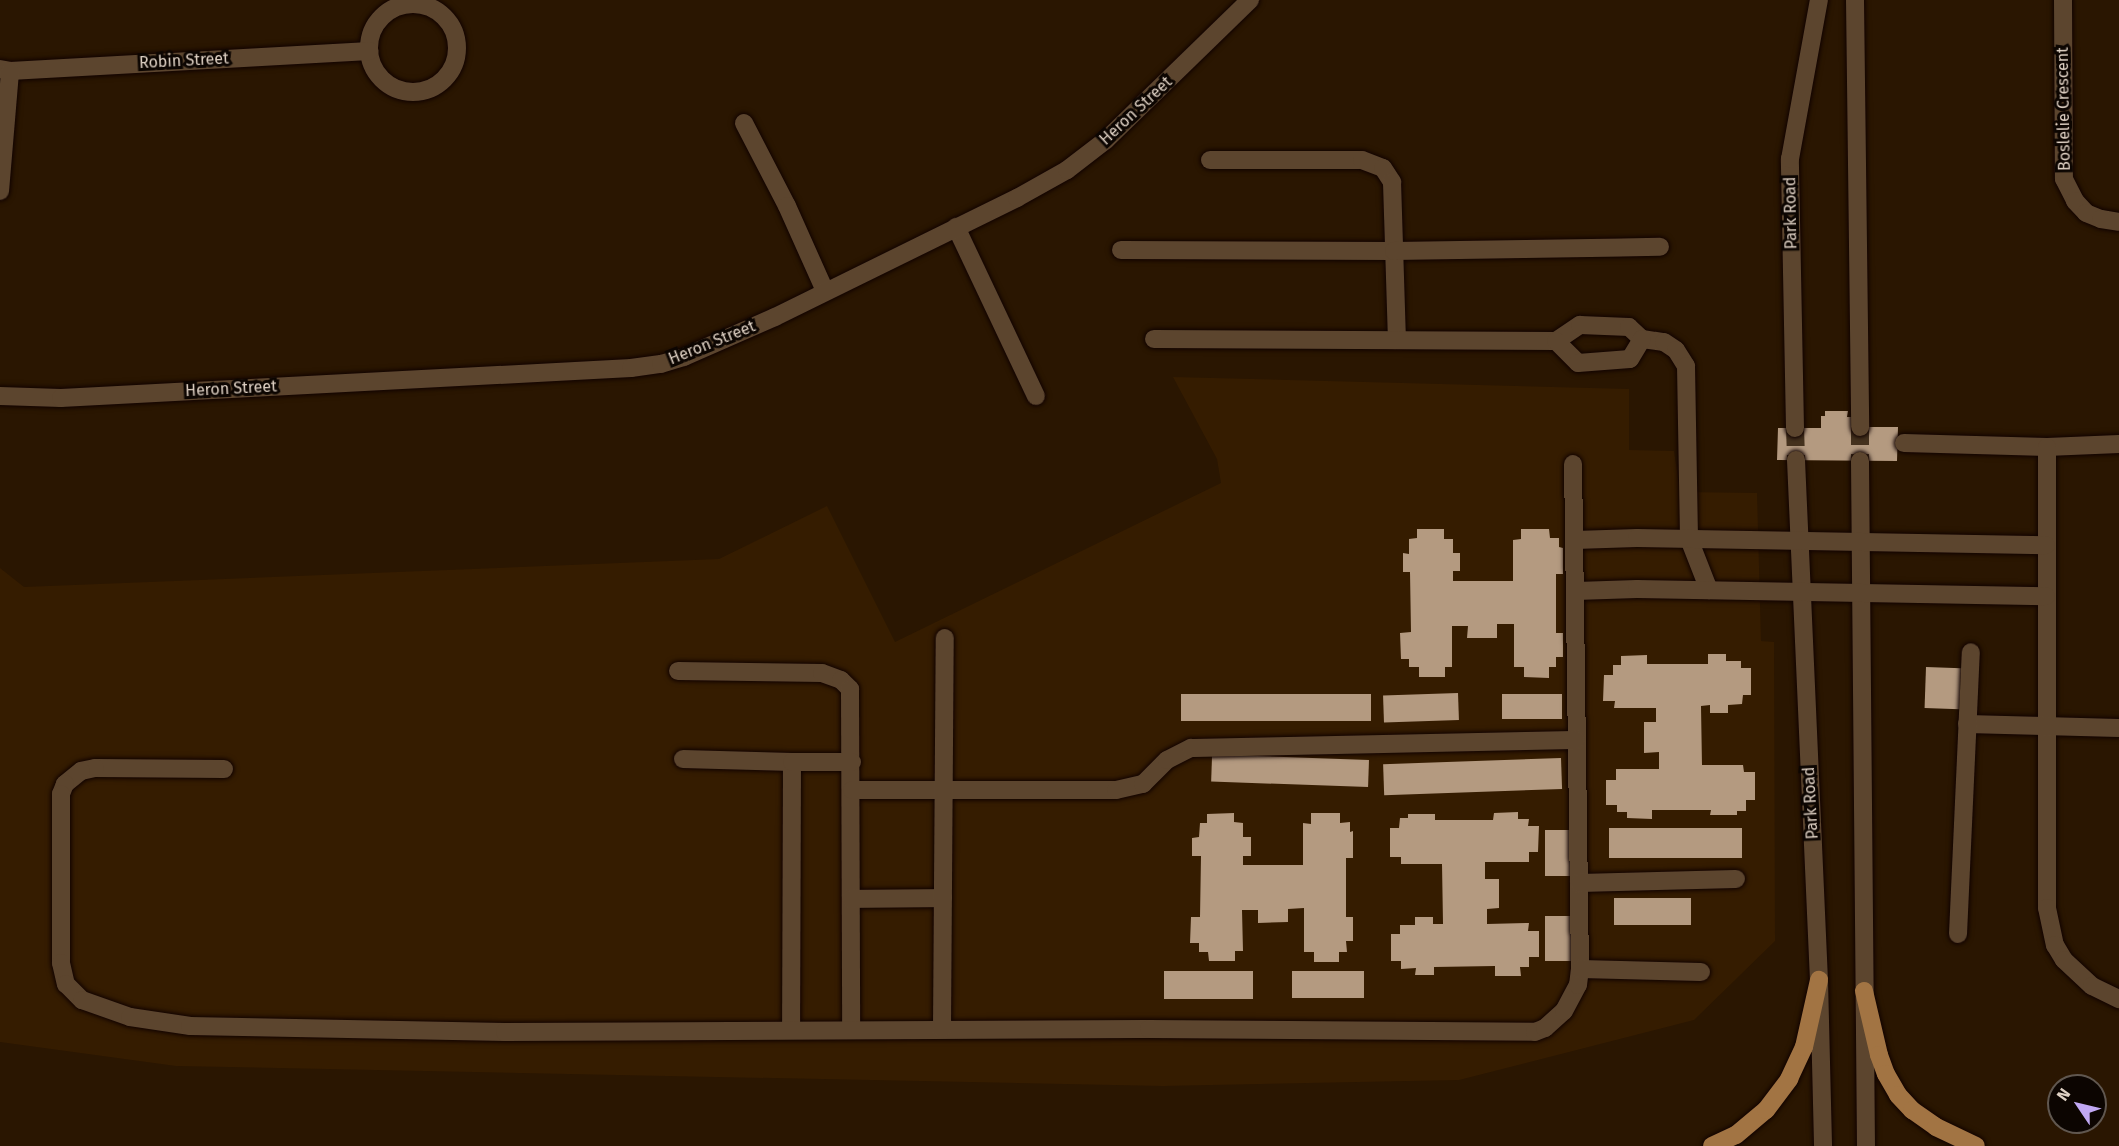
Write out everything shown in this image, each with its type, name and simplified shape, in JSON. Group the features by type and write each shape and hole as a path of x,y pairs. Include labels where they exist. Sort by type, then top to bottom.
{"main road":[{"path":"1712,1146 1736,1135 1766,1110 1789,1079 1804,1047 1819,980"},
{"path":"1864,991 1879,1055 1886,1074 1898,1095 1912,1110 1936,1127 1976,1146"}],"street":[{"name":"Heron Street","path":"0,396 61,398 651,365 684,357 775,317 1045,183 1095,150 1250,0"},
{"name":"Park Road","path":"1796,428 1790,159 1819,0"},
{"path":"1856,0 1860,427"},
{"name":"Boslelie Crescent","path":"2063,0 2064,179 2075,201 2086,213 2101,219 2119,222"},
{"path":"418,4 439,13 454,31 457,45 455,61 448,75 438,85 423,91 408,92 393,88 381,79 372,66 369,51 371,36 378,22 389,11 403,5 418,4"},
{"name":"Robin Street","path":"5,70 369,51"},
{"path":"0,191 5,70"},
{"path":"744,123 787,206 825,291"},
{"path":"1210,160 1362,160 1383,168 1392,182 1397,340"},
{"path":"956,227 1036,396"},
{"path":"1121,250 1394,251 1660,247"},
{"path":"1154,339 1556,341 1580,325 1629,327 1642,339 1664,342 1676,350 1686,366 1689,539 1709,590"},
{"path":"1556,341 1578,363 1630,359 1642,339"},
{"path":"1904,442 2047,447 2119,444"},
{"path":"2047,447 2047,908 2055,945 2075,972 2092,986 2119,999"},
{"name":"Park Road","path":"1796,460 1819,980 1823,1146"},
{"path":"1860,461 1865,798 1866,1146"},
{"path":"224,769 95,768 81,771 65,784 61,805 61,963 66,984 82,1000 130,1017 190,1026 505,1032 1368,1029 1519,1033 1545,1028 1564,1011 1578,985 1580,969 1573,464"},
{"path":"1575,540 1861,540 2046,544"},
{"path":"1576,591 1709,590 2046,596"},
{"path":"942,1029 945,638"},
{"path":"1958,934 1971,652"},
{"path":"678,671 822,673 841,680 850,689 852,762 850,1030"},
{"path":"1967,724 2046,728 2119,728"},
{"path":"852,790 1126,789 1143,784 1167,760 1191,748 1576,740"},
{"path":"683,759 852,762"},
{"path":"791,1030 792,762"},
{"path":"1579,883 1736,879"},
{"path":"851,899 943,897"},
{"path":"1580,969 1701,972"}],"shaded area":[{"path":"1173,377 1629,389 1629,450 1674,451 1680,492 1757,493 1761,641 1774,642 1775,941 1694,1020 1459,1080 1163,1086 176,1066 0,1042 0,568 24,587 719,559 827,506 895,642 1221,483 1217,459"}],"building":[{"path":"1825,411 1848,411 1847,417 1854,417 1854,427 1898,427 1897,461 1777,460 1778,428 1821,428 1821,416 1825,416"},
{"path":"1417,529 1444,529 1444,539 1453,539 1453,553 1460,553 1460,571 1453,571 1453,581 1513,581 1513,540 1521,539 1521,529 1549,529 1550,538 1559,538 1559,547 1563,548 1563,574 1556,574 1556,633 1563,633 1563,657 1556,657 1556,667 1549,667 1549,678 1524,677 1524,667 1514,667 1514,624 1497,624 1497,638 1467,638 1468,626 1452,626 1452,667 1445,667 1445,677 1419,677 1419,667 1409,667 1409,659 1401,659 1400,633 1411,632 1410,572 1403,572 1403,553 1409,554 1409,539 1417,538"},
{"path":"1708,654 1726,654 1726,661 1741,661 1741,668 1751,668 1751,695 1743,695 1742,704 1728,705 1728,713 1710,713 1710,705 1701,706 1702,765 1743,765 1744,772 1755,772 1755,800 1746,800 1746,811 1737,811 1737,815 1710,815 1711,810 1652,810 1652,819 1627,818 1627,812 1617,812 1617,805 1606,805 1606,780 1616,780 1616,769 1659,769 1659,752 1644,753 1644,722 1656,722 1656,708 1614,708 1615,701 1603,701 1604,675 1613,675 1613,665 1621,665 1621,656 1647,655 1647,664 1708,664"},
{"path":"1926,667 1961,668 1960,709 1925,708"},
{"path":"1458,693 1459,720 1384,723 1383,696"},
{"path":"1181,694 1371,694 1371,721 1181,721"},
{"path":"1502,694 1562,694 1562,719 1502,719"},
{"path":"1212,755 1369,760 1368,787 1211,782"},
{"path":"1561,758 1562,789 1384,795 1383,764"},
{"path":"1518,812 1518,819 1529,819 1528,826 1539,826 1538,852 1529,852 1529,862 1485,862 1485,879 1499,879 1499,908 1487,909 1487,924 1529,923 1528,931 1539,931 1539,957 1529,957 1529,967 1520,967 1521,976 1495,976 1495,966 1434,967 1434,975 1415,975 1416,968 1401,969 1401,961 1391,961 1391,934 1400,934 1400,925 1415,925 1415,917 1433,917 1433,924 1443,924 1442,864 1401,864 1401,857 1390,857 1390,828 1399,828 1400,818 1408,818 1408,814 1435,814 1435,820 1493,820 1494,813"},
{"path":"1234,813 1234,822 1243,823 1243,837 1251,837 1251,856 1243,856 1243,865 1303,865 1303,823 1311,824 1311,813 1340,813 1340,823 1350,822 1350,832 1353,831 1353,858 1346,858 1346,917 1353,917 1353,941 1346,941 1347,952 1339,952 1339,962 1314,962 1314,952 1304,952 1304,908 1288,909 1288,922 1258,923 1258,910 1242,910 1243,951 1235,951 1235,961 1209,961 1208,952 1199,952 1199,943 1190,943 1191,917 1200,917 1201,856 1192,856 1192,838 1199,837 1200,823 1207,823 1207,814"},
{"path":"1609,828 1742,828 1742,858 1609,858"},
{"path":"1545,830 1573,830 1573,876 1545,876"},
{"path":"1614,898 1691,898 1691,925 1614,925"},
{"path":"1545,916 1573,916 1573,961 1545,961"},
{"path":"1164,971 1253,971 1253,999 1164,999"},
{"path":"1292,971 1364,971 1364,998 1292,998"}],"tunnel":[{"path":"1860,427 1860,461"},
{"path":"1795,428 1796,460"}]}
